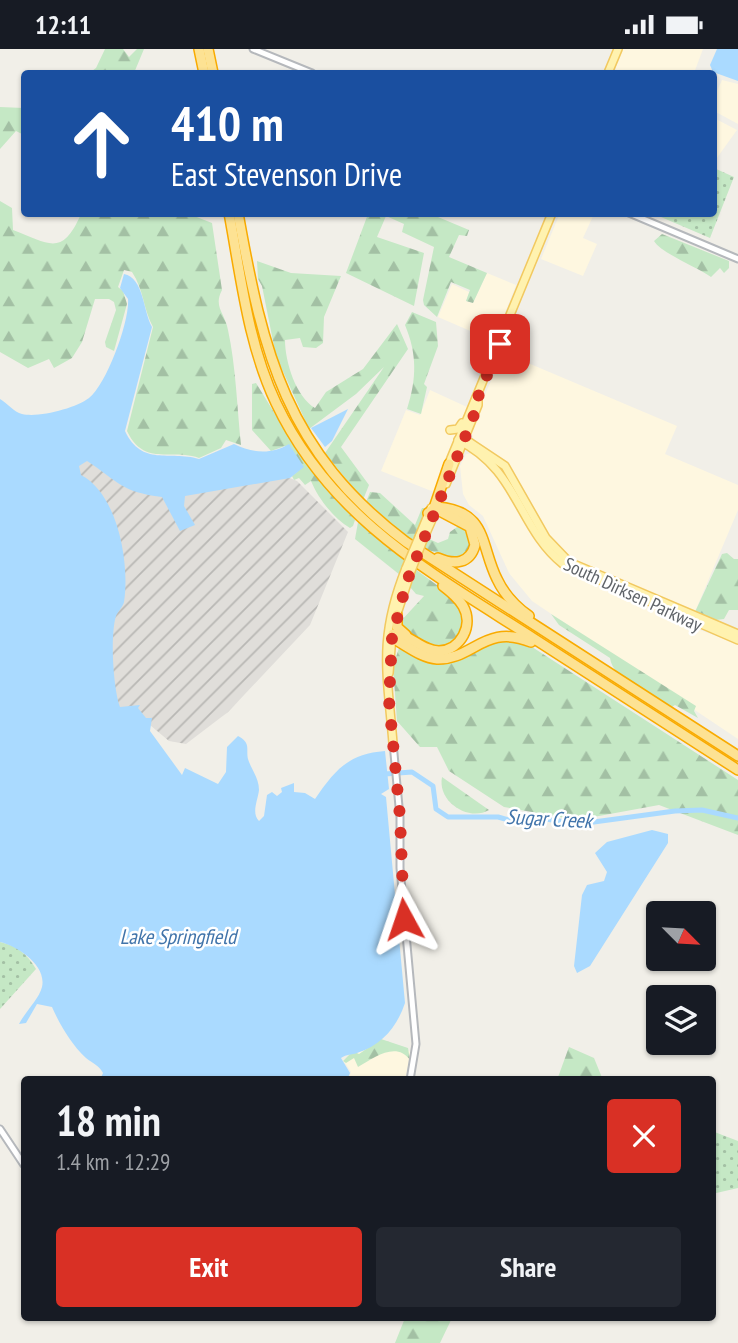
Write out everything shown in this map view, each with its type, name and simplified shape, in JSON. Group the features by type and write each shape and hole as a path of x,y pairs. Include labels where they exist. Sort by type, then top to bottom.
{"highway":[{"path":"199,49 203,70"},
{"path":"208,49 212,70"},
{"path":"230,217 252,334 276,403 302,450 342,501 387,542 456,597 466,614 465,633 456,645 440,651 424,647 403,635 391,636"},
{"path":"239,217 260,326 284,395 326,464 379,521 429,558 738,757"},
{"path":"434,510 449,464"},
{"path":"442,493 445,504 474,518 483,535 494,574 508,596 592,663"},
{"path":"379,521 438,558 451,563 464,561 475,548 474,532 464,523 434,510"},
{"path":"434,510 470,518 483,535"},
{"path":"387,542 738,770"},
{"path":"397,615 398,629 424,647"},
{"path":"391,636 421,654 437,659 489,639 520,638 603,683"}],"main road":[{"path":"609,70 618,49"},
{"path":"450,430 461,427 476,399 550,217"},
{"path":"490,368 491,353 485,342 497,337 510,307 518,300"},
{"path":"490,368 510,354 507,325"},
{"path":"449,464 470,425 478,405 476,399"},
{"path":"447,482 476,399"},
{"path":"470,425 472,438 500,462"},
{"name":"South Dirksen Parkway","path":"461,440 507,480 541,542 563,564 738,640"},
{"name":"South Dirksen Parkway","path":"461,440 500,462 512,475 551,545 574,564 738,633"},
{"path":"393,743 389,701 391,636 408,570 462,454 468,450 476,453"},
{"path":"536,519 544,526"},
{"path":"391,636 408,570"}],"street":[{"path":"253,49 305,70"},
{"path":"640,217 738,258"},
{"path":"645,217 653,222"},
{"path":"393,743 400,868 416,1044 412,1076"},
{"path":"0,1129 21,1160"}],"shaded area":[{"path":"623,49 703,49 695,70 615,69"},
{"path":"722,80 738,84 738,124 717,113 717,91"},
{"path":"717,120 737,130 717,158"},
{"path":"558,217 593,217 583,238 597,244 583,276 541,259"},
{"path":"487,273 516,285 496,336 490,339 438,317 452,284 469,292 466,301 473,303"},
{"path":"505,360 528,363 677,426 665,454 738,485 738,510 694,614 572,561 556,548 515,476 473,438 471,430 475,417 498,365"},
{"path":"430,390 467,407 434,492 381,471 406,410 420,415"},
{"path":"472,453 501,477 540,545 563,567 700,630 738,644 738,739 532,601 509,573 483,516 469,505 463,494 460,466 466,454"},
{"path":"85,454 285,476 297,481 348,532 310,625 228,712 186,744 169,741 144,720 117,710 72,471"},
{"path":"383,1041 411,1052 406,1076 350,1076 351,1072 343,1060"}],"green space":[{"path":"105,49 123,49 129,57 137,49 144,49 135,70 93,70"},
{"path":"0,107 21,108 21,134 16,131 0,149"},
{"path":"717,169 734,177 710,238 661,217 717,217"},
{"path":"0,201 12,208 13,230 54,243 68,237 80,217 197,217 212,223 222,290 219,306 227,324 231,344 241,445 226,440 221,448 199,458 150,453 141,449 127,431 153,327 132,272 124,270 118,287 123,291 127,304 114,351 106,347 105,342 116,310 114,302 109,299 95,299 82,342 72,358 54,368 49,359 28,368 0,352"},
{"path":"367,217 386,217 377,237 424,253 414,306 346,273"},
{"path":"388,217 438,217 469,230 467,236 459,235 449,257 487,273 473,303 466,301 470,290 451,282 437,317 424,305 434,247 402,232 404,224"},
{"path":"662,234 729,261 729,268 724,273 720,268 711,277 658,246 654,241"},
{"path":"257,261 291,273 341,276 324,317 323,343 316,348 303,347 300,338 285,340 293,378 302,396 315,408 326,392 363,369 397,324 408,349 341,447 369,485 363,500 325,453 384,367 356,394 309,429 276,356 262,286 258,279"},
{"path":"412,312 436,322 438,346 424,384 427,387 421,414 407,409 413,387 414,366 412,346 405,325"},
{"path":"256,383 304,461 355,520 350,528 327,507 311,481 305,485 299,478 294,480 292,476 303,467 285,446 271,451 252,430 252,384"},
{"path":"370,492 380,493 415,525 422,508 426,508 414,542 366,502"},
{"path":"358,522 406,561 400,575 355,539"},
{"path":"460,525 467,528 472,538 469,552 456,560 423,548 427,538 438,543 448,539 450,532"},
{"path":"727,553 738,559 738,610 729,610 724,619 716,620 694,614 722,554"},
{"path":"415,569 449,594 463,615 460,633 447,645 420,641 400,622 424,596 416,594 410,587"},
{"path":"551,614 696,706 694,711 698,718 675,705 672,707 626,681 618,674 610,658 559,625"},
{"path":"507,640 529,645 738,780 738,835 659,805 577,820 504,807 449,771 437,747 420,747 397,721 393,666 399,648 433,663 482,645"},
{"path":"442,777 489,810 473,813 456,807 444,794"},
{"path":"0,942 21,951 36,969 0,1009"},
{"path":"381,1039 408,1048 410,1060 404,1054 392,1051 358,1067 354,1058 346,1063 343,1061 353,1051 359,1054"},
{"path":"569,1047 594,1058 601,1076 558,1076"},
{"path":"716,1133 738,1141 738,1188 716,1193"},
{"path":"404,1321 451,1321 440,1343 395,1343"}],"water":[{"path":"717,49 738,49 738,81 717,73 717,70 712,70 710,65"},
{"name":"Lake Springfield","path":"124,274 136,282 152,327 125,431 132,442 148,453 199,459 234,444 262,451 275,450 289,444 304,467 290,478 185,496 184,506 195,525 180,531 162,497 129,489 87,461 79,466 81,475 94,484 104,498 119,531 123,550 124,602 116,616 113,648 120,707 140,705 138,708 146,718 152,718 150,731 182,775 185,768 218,784 226,772 227,747 238,736 246,743 248,759 259,786 255,810 259,821 264,816 267,795 272,792 277,796 282,792 281,788 294,783 294,792 305,793 315,799 344,765 361,756 385,751 389,789 381,794 386,797 405,1003 398,1020 381,1040 366,1050 341,1058 350,1073 349,1076 102,1076 101,1070 75,1047 52,1007 37,1004 26,1023 19,1024 40,992 42,979 40,971 29,958 0,942 0,399 19,413 38,415 75,405 89,398 103,380 121,336 128,299 120,288"},
{"path":"348,409 332,441 325,447 311,428"},
{"path":"652,830 668,834 668,843 590,966 577,973 574,966 582,895 587,885 604,881 607,872 595,853 607,842"}],"waterway":[{"name":"Sugar Creek","path":"385,774 412,772 433,786 436,809 448,817 498,817 516,822 532,817 579,824 702,810 738,818"}],"route":[{"path":"404,919 400,817 389,701 392,638 407,581 500,344"}]}
